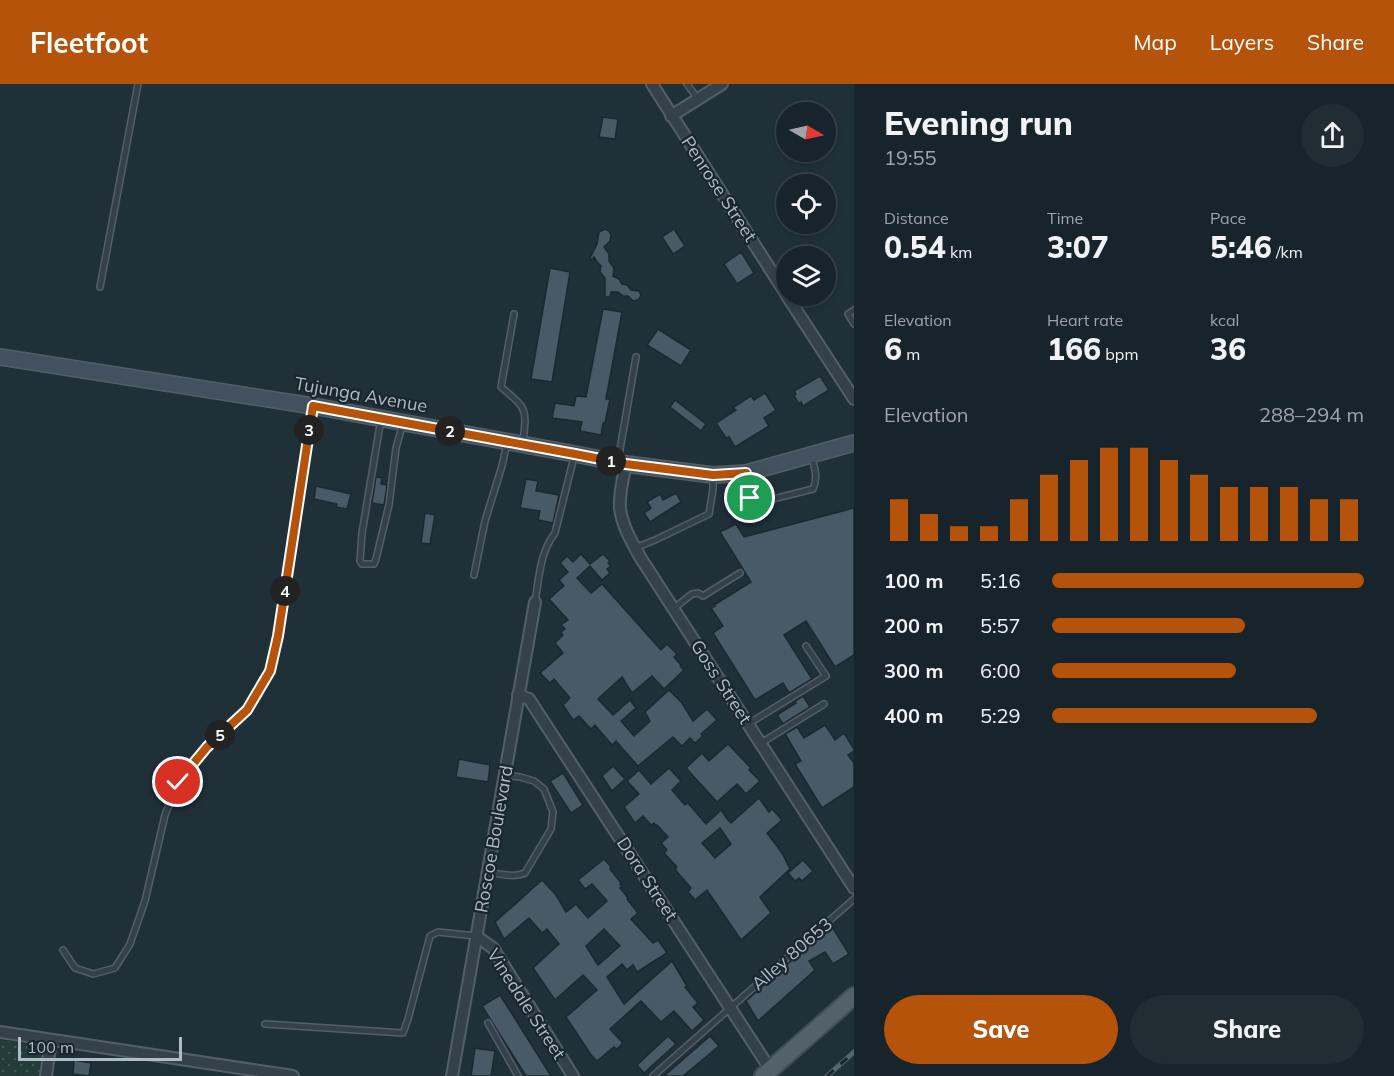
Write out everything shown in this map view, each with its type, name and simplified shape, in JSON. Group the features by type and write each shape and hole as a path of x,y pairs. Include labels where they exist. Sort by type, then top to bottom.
{"main road":[{"path":"767,1072 854,996"}],"street":[{"name":"Penrose Street","path":"652,84 776,278"},
{"path":"671,116 722,84"},
{"name":"Penrose Street","path":"794,306 854,399"},
{"name":"Tujunga Avenue","path":"0,357 313,406 622,464 713,475 746,473 854,443"},
{"name":"Goss Street","path":"622,464 620,508 625,529 635,548 854,888"},
{"name":"Roscoe Boulevard","path":"452,1076 535,602"},
{"name":"Dora Street","path":"518,694 529,699 731,1009 767,1072"},
{"name":"Vinedale Street","path":"476,936 493,948 573,1076"},
{"path":"0,1032 293,1076"},
{"path":"46,1076 51,1040"},
{"path":"207,1076 209,1063"}],"lane":[{"path":"100,287 138,84"},
{"path":"687,84 698,99"},
{"path":"854,310 848,314 854,324"},
{"path":"514,314 501,387 523,406 526,421 523,444"},
{"path":"622,464 636,357"},
{"path":"63,950 75,968 93,974 115,968 130,944 145,901 165,815 178,782 207,747 247,710 270,671 280,624 313,406"},
{"path":"381,418 362,533 360,561 362,564 374,564 376,559 388,505 396,448 403,422"},
{"path":"474,574 507,441"},
{"path":"535,602 544,552 555,533 575,454"},
{"path":"746,473 746,491 750,498 760,502 813,489 816,474 812,455"},
{"path":"635,548 709,514 713,475"},
{"path":"673,609 692,594 698,593 703,596 740,573"},
{"path":"748,724 826,676 806,646"},
{"path":"760,743 824,704"},
{"path":"488,872 514,875 525,873 551,829 553,812 544,789 534,781 505,775"},
{"name":"Alley 80653","path":"653,1076 854,899"},
{"path":"265,1024 403,1033 430,936 438,932 476,936"},
{"path":"488,1023 518,1076"}],"green space":[{"path":"0,1040 44,1047 39,1076 0,1076"}],"building":[{"path":"603,117 618,119 615,139 599,137"},
{"path":"605,229 611,235 610,241 604,247 614,268 613,276 631,290 639,291 641,295 635,301 618,292 611,292 610,297 605,297 605,278 600,272 601,266 594,257 591,260 590,258 597,244 599,232"},
{"path":"674,229 685,246 673,254 662,237"},
{"path":"741,252 754,273 737,284 724,264"},
{"path":"550,268 570,272 552,382 531,379"},
{"path":"603,309 622,312 606,399 610,399 601,435 580,431 582,422 552,418 555,403 574,406 576,396 586,397"},
{"path":"658,329 691,350 681,366 647,345"},
{"path":"820,376 829,390 803,406 801,402 799,404 794,391"},
{"path":"765,393 776,410 764,418 769,426 735,447 716,423 736,410 733,408 751,396 754,400"},
{"path":"675,400 706,424 701,431 670,407"},
{"path":"376,477 382,478 381,484 387,485 384,505 372,503"},
{"path":"526,479 538,481 536,491 559,495 553,523 538,520 540,511 520,508"},
{"path":"316,486 351,494 347,509 336,507 337,504 314,499"},
{"path":"676,493 681,502 650,522 644,513 651,508 647,502 660,494 663,500"},
{"path":"854,508 854,655 835,667 806,621 784,635 812,679 789,693 783,683 755,700 713,633 723,626 711,608 751,582 720,532 736,524 744,537"},
{"path":"425,513 435,515 430,544 421,543"},
{"path":"581,554 590,564 603,554 610,561 608,563 611,566 607,569 610,573 602,580 590,566 577,578 591,593 602,584 661,650 667,644 677,654 674,657 684,670 664,689 652,676 632,693 622,677 598,699 613,715 630,700 636,708 621,721 634,736 650,721 645,712 669,690 682,703 693,721 707,709 717,720 701,734 703,736 695,743 690,738 682,746 673,737 638,766 616,741 612,745 595,725 591,729 579,716 573,720 563,705 570,698 554,679 550,683 540,673 563,653 555,643 563,635 561,632 565,629 561,625 568,620 549,599 564,586 559,580 568,572 560,563 567,556 573,562"},
{"path":"803,696 810,707 783,724 777,715"},
{"path":"825,725 835,740 844,733 854,749 848,755 854,763 854,787 822,808 795,764 801,761 785,734 797,727 804,738"},
{"path":"728,744 760,781 746,794 737,784 717,802 686,768 702,753 709,761"},
{"path":"459,759 490,765 488,782 456,777"},
{"path":"613,766 625,779 612,791 602,776"},
{"path":"669,768 681,781 672,790 685,805 688,803 706,824 721,810 731,823 759,798 769,812 772,809 782,820 767,833 782,853 790,869 760,897 771,913 741,940 707,890 695,900 688,892 691,888 664,853 667,850 661,843 668,837 657,825 654,823 651,825 643,816 635,823 624,807 639,794 627,781 639,770 651,784","holes":["720,828 731,844 715,858 702,843"]},
{"path":"563,773 583,805 571,813 550,781"},
{"path":"604,859 621,883 620,888 638,913 631,919 653,943 658,940 667,953 637,972 633,965 627,970 622,964 607,977 624,1004 672,961 687,986 685,987 698,1003 693,1007 704,1020 692,1031 674,1011 661,1022 641,1001 610,1029 623,1043 617,1049 614,1047 597,1061 591,1055 566,1017 597,990 583,975 555,1000 533,968 559,944 547,929 542,933 529,918 504,939 495,922 542,880 556,895 566,912 576,904 588,918 607,901 592,884 585,889 578,880","holes":["604,929 620,946 598,965 586,946"]},
{"path":"803,860 813,871 802,881 799,878 795,881 788,873"},
{"path":"831,925 849,954 833,964 825,952 809,961 815,970 758,1021 746,1001 824,934"},
{"path":"500,995 551,1076 526,1076 482,1006"},
{"path":"668,1036 676,1044 644,1073 637,1065"},
{"path":"710,1036 719,1046 683,1076 664,1076"},
{"path":"475,1048 495,1051 491,1076 471,1076"},
{"path":"74,1060 91,1063 89,1076 73,1074"}],"railway":[{"path":"827,1076 854,1052"}],"route":[{"path":"178,782 207,747 247,710 270,671 278,636 313,406 626,464 713,475 746,473 746,491 750,498"}]}
